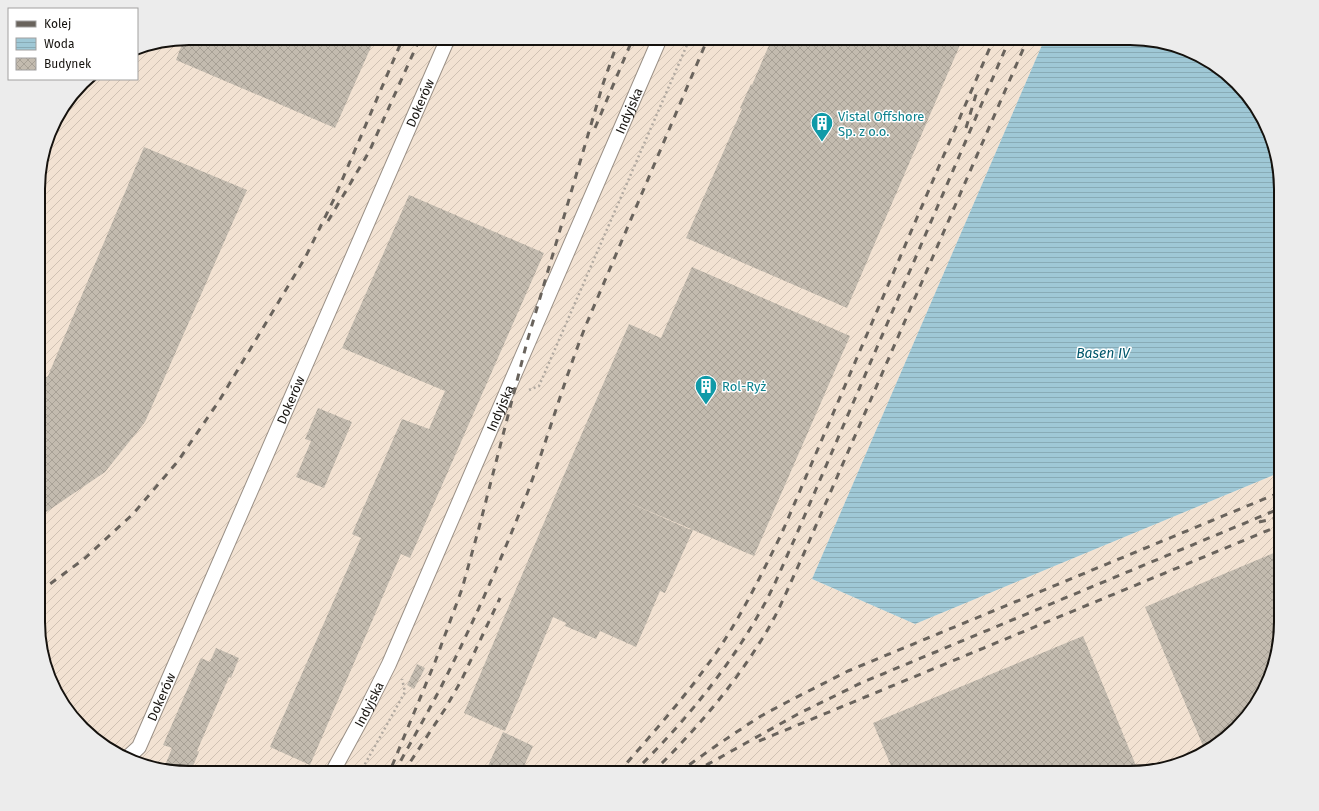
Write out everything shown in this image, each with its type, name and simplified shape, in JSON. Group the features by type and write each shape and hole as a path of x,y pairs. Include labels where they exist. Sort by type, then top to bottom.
{"lane":[{"name":"Dokerów","path":"132,754 139,747 445,45"},
{"name":"Indyjska","path":"336,766 389,664 657,45"}],"path":[{"path":"524,392 540,386 687,45"},
{"path":"364,766 405,692 402,678"}],"shaded area":[{"path":"180,45 1042,45 812,579 915,624 1274,475 1274,631 1270,656 1248,705 1232,724 1218,736 1202,747 1185,755 1167,761 1139,766 180,766 152,761 134,755 117,747 101,736 87,724 75,710 64,694 56,677 46,641 45,180 50,152 56,134 69,109 87,87 95,80 138,80 138,55 152,50"}],"water":[{"name":"Basen IV","path":"1042,45 1149,46 1185,56 1202,64 1218,75 1232,87 1255,117 1263,134 1273,170 1274,475 915,624 812,579"}],"building":[{"path":"182,45 372,45 335,128 176,60"},
{"name":"Vistal Offshore Sp. z o.o.","path":"769,45 960,45 847,308 686,238 742,109 740,108 751,84 752,85"},
{"path":"144,147 247,190 145,422 105,472 45,513 45,378 48,376"},
{"path":"409,195 544,253 410,558 401,554 310,765 270,747 361,538 352,534 402,419 429,429 445,391 342,348"},
{"name":"Rol-Ryż","path":"692,267 850,336 754,556 693,530 665,593 660,591 636,647 600,631 596,639 565,626 566,623 553,617 505,731 464,713 629,324 661,338","holes":["618,498 691,529 691,530"]},
{"path":"318,408 352,422 324,488 296,477 311,441 305,439"},
{"path":"1274,553 1274,631 1269,659 1263,677 1250,702 1232,724 1203,746 1145,607"},
{"path":"1083,636 1136,766 891,766 873,723"},
{"path":"216,648 239,658 231,678 229,677 197,751 199,752 193,766 171,765 166,763 172,748 163,745 201,658 210,662"},
{"path":"417,664 425,668 414,689 407,685"},
{"path":"503,732 533,746 524,766 488,766"}],"railway":[{"path":"45,588 84,559 133,514 178,461 219,401 305,258 334,199 400,45"},
{"path":"328,221 369,152 417,45"},
{"path":"392,766 435,662 462,589 527,342 603,84 617,45"},
{"path":"595,128 630,45"},
{"path":"398,766 430,708 471,626 500,560 527,494 570,367 586,325 705,45"},
{"path":"624,766 705,669 743,610 781,535 991,45"},
{"path":"640,766 686,717 718,677 747,634 770,594 1007,45"},
{"path":"659,766 700,723 729,687 756,649 777,612 1025,45"},
{"path":"966,128 978,88"},
{"path":"688,766 761,716 848,671 1274,495"},
{"path":"705,766 798,714 861,683 1274,511"},
{"path":"1259,522 1274,519"},
{"path":"759,741 1274,528"},
{"path":"408,766 445,709 461,681 500,598"}],"place":[{"name":"Vistal Offshore Sp. z o.o.","path":"822,142"},
{"name":"Rol-Ryż","path":"706,406"}]}
